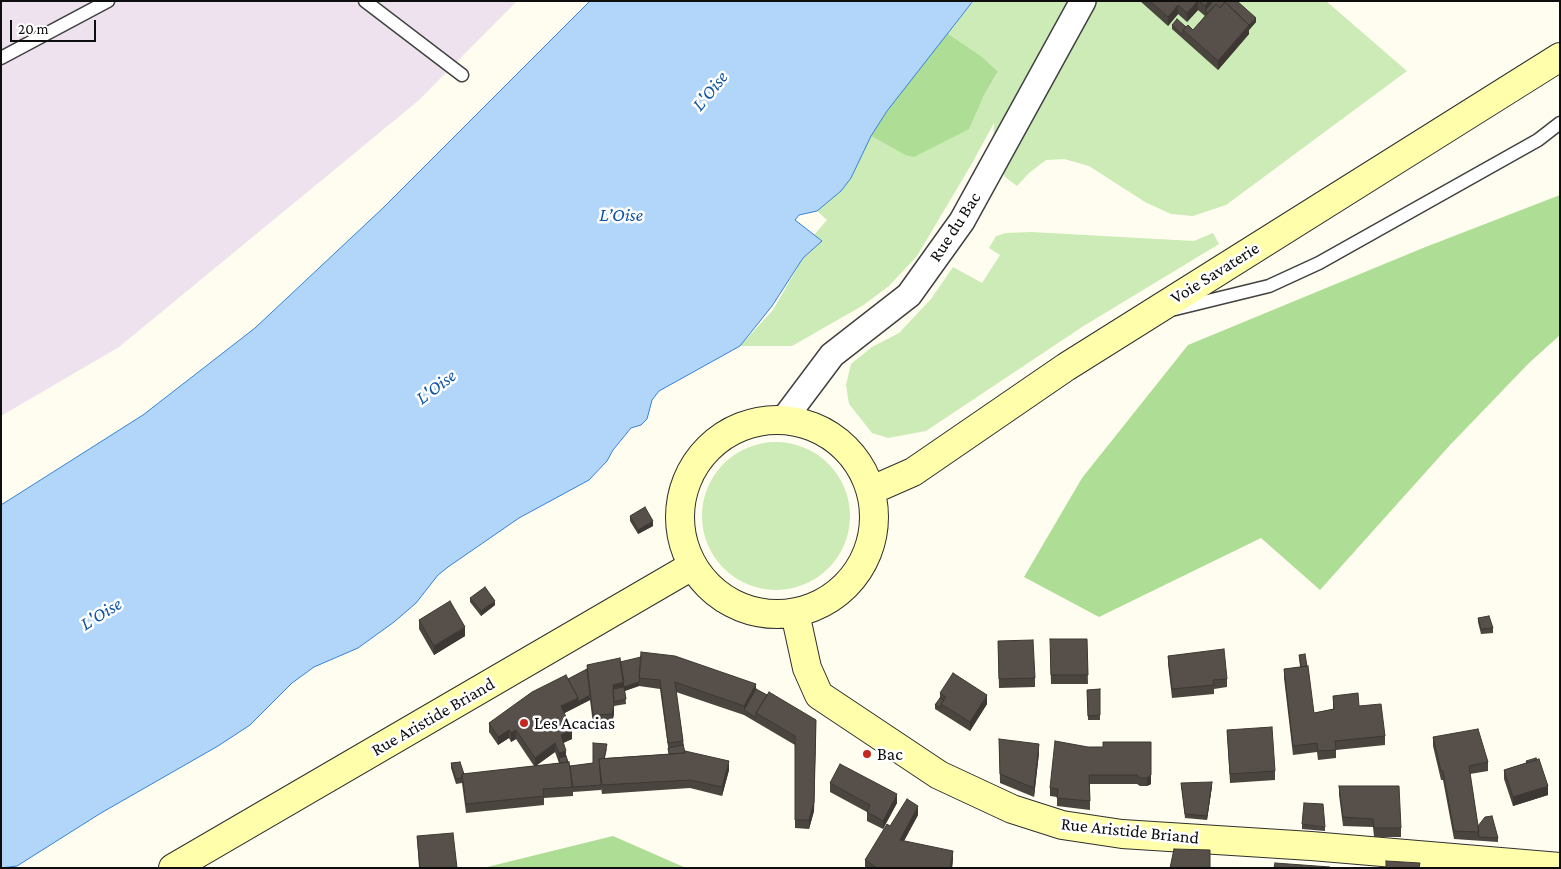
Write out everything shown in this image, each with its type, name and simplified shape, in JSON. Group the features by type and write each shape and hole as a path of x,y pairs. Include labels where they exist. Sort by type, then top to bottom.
{"main road":[{"name":"Voie Savaterie","path":"872,490 912,472 1066,367 1560,57"},
{"path":"784,420 813,426 839,441 860,463 872,490 875,523 872,539 868,554 851,582 826,602 795,614 765,614 736,606 711,589 692,566 682,538 680,508 687,478 703,453 726,434 754,422 784,420"},
{"name":"Rue Aristide Briand","path":"173,868 692,566"},
{"name":"Rue Aristide Briand","path":"795,614 807,668 819,695 939,775 1012,809 1062,825 1122,834 1311,846 1560,868"}],"street":[{"name":"Rue du Bac","path":"784,420 832,355 909,295 962,221 1083,1"}],"lane":[{"path":"1,58 108,1"},
{"path":"365,1 462,75"},
{"path":"1146,316 1269,286 1319,263 1538,140 1560,123"}],"shaded area":[{"path":"1,1 517,1 418,101 119,347 1,416"}],"green space":[{"path":"974,1 1326,1 1407,71 1226,205 1193,216 1171,214 1145,202 1089,166 1064,159 1046,160 1029,173 1017,186 1005,177 993,150 994,123 917,256 889,286 862,306 792,346 740,346 773,310 803,258 822,241 814,235 827,220 817,211 841,191 851,178 871,136 905,155 983,97 998,73 981,56 947,33"},
{"path":"947,33 981,56 998,72 983,97 969,129 914,157 905,155 871,136 887,111"},
{"path":"1560,195 1560,335 1529,363 1450,445 1320,590 1261,538 1099,617 1024,577 1082,478 1188,345 1423,248"},
{"path":"1031,232 1194,241 1213,233 1219,244 1082,327 926,431 888,438 872,433 849,404 846,385 851,364 872,347 899,333 931,299 953,267 982,283 1000,255 989,248 996,236 1006,233"},
{"path":"776,442 804,448 828,464 844,488 850,516 844,544 828,568 804,584 776,590 748,584 724,568 708,544 702,516 708,488 724,464 748,448"},
{"path":"613,836 686,868 483,868"}],"water":[{"name":"L’Oise","path":"590,1 973,1 887,111 871,136 851,178 841,191 817,211 799,215 795,220 822,241 803,258 772,306 740,346 659,391 652,400 647,419 641,425 631,428 613,450 607,461 589,480 519,518 448,567 438,575 416,603 394,622 358,648 314,667 292,683 250,725 218,746 101,813 17,866 1,868 1,505 143,415 255,328 384,207"}],"building":[{"path":"1150,1 1198,1 1187,13 1178,5 1168,17"},
{"path":"1199,1 1209,1 1205,6"},
{"path":"1213,1 1237,1 1256,18 1249,25 1225,2 1220,8 1216,4 1208,13 1205,11"},
{"path":"1225,2 1249,25 1218,61 1183,30 1188,25 1193,30 1216,4 1220,8"},
{"path":"1177,19 1186,27 1183,30 1183,35 1172,25"},
{"path":"645,507 653,521 638,530 630,516"},
{"path":"485,587 495,601 481,611 470,598"},
{"path":"450,601 465,627 434,646 419,620"},
{"path":"1489,616 1493,628 1481,629 1478,618"},
{"path":"1050,639 1087,639 1088,675 1051,675"},
{"path":"1033,640 1035,678 999,679 998,641"},
{"path":"1224,649 1227,679 1213,680 1214,685 1172,689 1168,656"},
{"path":"641,652 675,656 756,684 744,706 675,682 683,741 668,743 660,680 639,678"},
{"path":"1305,654 1307,666 1301,667 1299,655"},
{"path":"641,657 639,682 624,687 620,662"},
{"path":"620,658 624,682 613,685 614,705 612,714 593,715 587,665"},
{"path":"1308,666 1314,713 1334,709 1333,696 1358,693 1359,706 1381,704 1385,736 1335,741 1336,750 1318,751 1317,743 1293,746 1284,669"},
{"path":"587,669 590,695 578,702 578,698 568,679"},
{"path":"953,673 987,695 970,722 941,704 946,697 940,693"},
{"path":"566,675 578,698 561,706 572,730 561,735 566,751 559,753 555,743 535,758 516,730 511,733 509,730 498,737 489,723 532,692"},
{"path":"624,687 626,699 614,702 613,689"},
{"path":"756,689 767,695 756,713 756,718 744,710"},
{"path":"1100,689 1100,715 1088,716 1087,690"},
{"path":"769,692 816,720 814,802 809,820 795,820 795,736 756,713"},
{"path":"940,698 944,700 941,708 935,705"},
{"path":"1272,727 1275,771 1230,774 1227,730"},
{"path":"1478,729 1488,762 1469,766 1479,832 1454,831 1443,771 1441,771 1433,737"},
{"path":"999,739 1039,744 1034,788 1000,774"},
{"path":"1055,741 1088,747 1103,747 1103,742 1151,742 1151,775 1147,778 1140,778 1137,775 1089,775 1090,801 1057,798 1058,789 1050,788"},
{"path":"593,743 607,744 604,758 599,759 601,785 572,787 570,766 593,763"},
{"path":"683,745 685,753 669,754 668,748"},
{"path":"685,751 729,761 722,787 690,780 602,785 599,759 685,753"},
{"path":"566,756 568,762 560,763 559,758"},
{"path":"1536,758 1537,760 1527,763 1526,761"},
{"path":"1539,759 1548,786 1513,797 1504,770"},
{"path":"460,762 464,774 462,774 462,778 456,779 451,763"},
{"path":"569,762 573,787 543,789 544,796 466,804 462,774"},
{"path":"840,764 897,794 883,821 867,812 870,805 830,783"},
{"path":"1212,782 1207,816 1185,814 1181,783"},
{"path":"1339,786 1399,786 1401,828 1374,828 1373,819 1343,817"},
{"path":"907,799 918,806 900,840 953,851 950,868 877,868 865,860 887,824 890,826"},
{"path":"1304,803 1323,804 1325,827 1302,824"},
{"path":"1492,816 1498,838 1479,837 1478,826 1485,817"},
{"path":"453,833 457,868 420,868 417,836"},
{"path":"1174,849 1210,850 1210,868 1170,868"},
{"path":"1386,861 1420,863 1419,868 1386,868"},
{"path":"1275,863 1330,867 1330,868 1274,868"}],"place":[{"name":"Les Acacias","path":"524,723"},
{"name":"Bac","path":"867,754"}],"water label":[{"name":"L'Oise","path":"710,91"},
{"name":"L'Oise","path":"436,387"},
{"name":"L'Oise","path":"101,614"}]}
